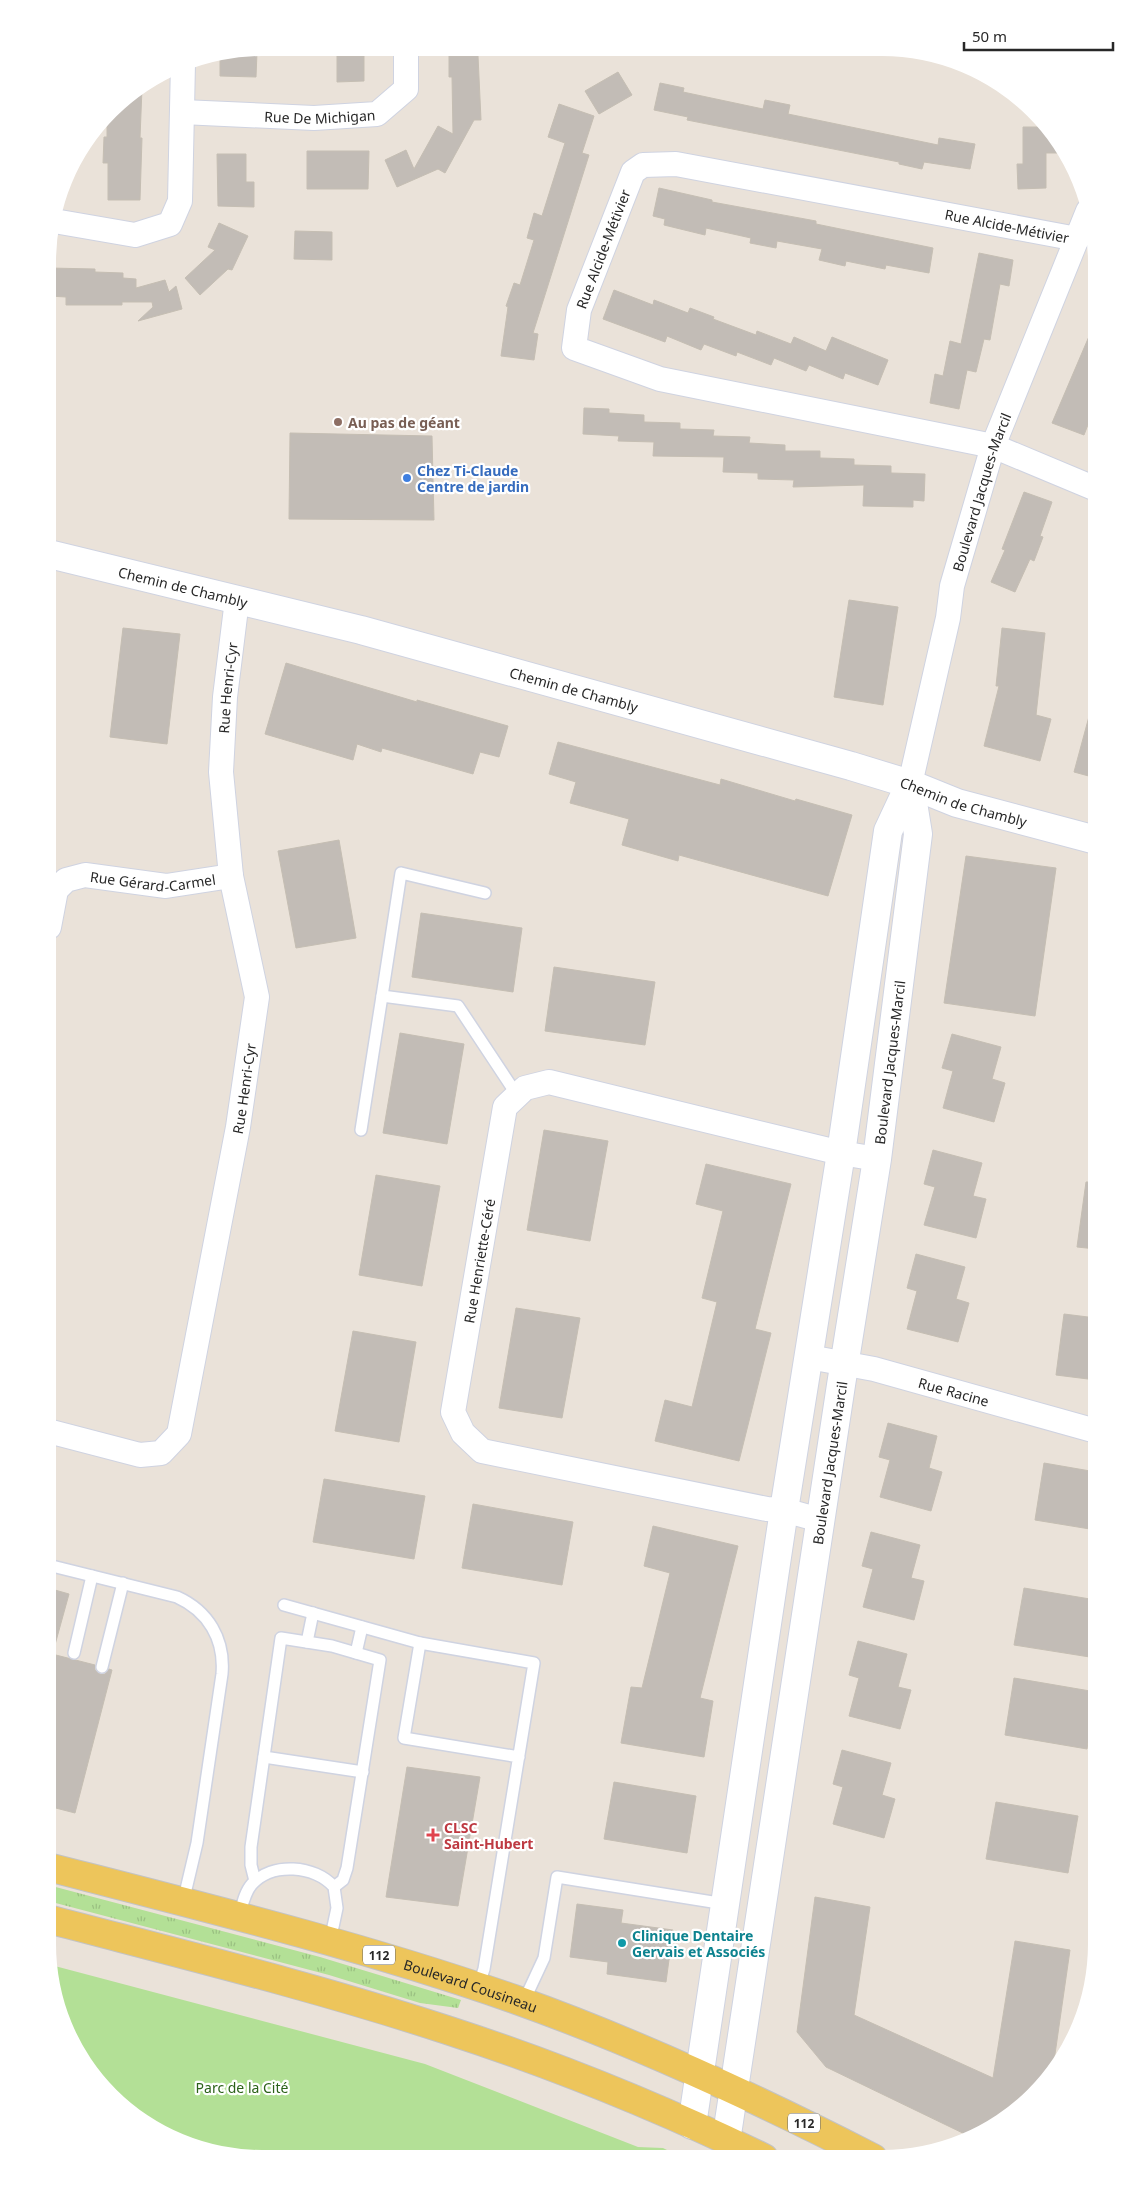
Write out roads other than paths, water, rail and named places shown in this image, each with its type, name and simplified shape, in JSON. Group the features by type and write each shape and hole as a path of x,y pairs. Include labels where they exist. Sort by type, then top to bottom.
{"main road":[{"name":"Boulevard Cousineau","path":"56,1869 330,1942 478,1987 615,2038 700,2074 775,2108 857,2150"},
{"path":"56,1921 326,1993 446,2030 562,2071 747,2150"}],"street":[{"name":"Rue De Michigan","path":"182,112 314,118 377,114 406,89 406,56"},
{"path":"60,222 135,236 170,224 180,201 183,73"},
{"name":"Rue Alcide-Métivier","path":"993,446 660,379 574,348 579,310 633,172 643,165 676,164 1077,239"},
{"name":"Boulevard Jacques-Marcil","path":"692,2125 784,1510 841,1153 888,831 910,784 948,618 952,586 993,446 1084,221"},
{"path":"993,446 1088,486"},
{"name":"Chemin de Chambly","path":"56,556 370,633 851,766 910,784 957,803 1088,838"},
{"name":"Rue Henri-Cyr","path":"56,1433 140,1455 161,1453 179,1434 238,1127 257,997 231,876 221,772 225,697 237,600"},
{"name":"Boulevard Jacques-Marcil","path":"726,2140 844,1363 877,1159 918,834 910,784"},
{"name":"Rue Gérard-Carmel","path":"56,890 66,880 85,875 166,886 231,876"},
{"path":"517,1094 524,1088 549,1082 841,1153 877,1159"},
{"name":"Rue Henriette-Céré","path":"517,1094 505,1107 453,1412 463,1434 482,1452 766,1509 784,1510 820,1520"},
{"name":"Rue Racine","path":"809,1357 874,1369 1088,1428"}],"lane":[{"path":"361,1130 401,873 485,893"},
{"path":"382,996 458,1006 517,1094"},
{"path":"56,1567 177,1597 192,1605 211,1624 221,1647 222,1674 198,1833 183,1902"},
{"path":"74,1653 92,1576"},
{"path":"102,1667 123,1583"},
{"path":"284,1605 420,1643 534,1663 484,1969 478,1987"},
{"path":"307,1642 312,1613"},
{"path":"356,1653 362,1627"},
{"path":"255,1881 251,1865 251,1847 281,1638 307,1642 380,1660 347,1868 343,1880 334,1887"},
{"path":"420,1643 404,1738 519,1757"},
{"path":"264,1757 363,1772"},
{"path":"239,1917 247,1891 255,1881 274,1871 296,1869 320,1875 334,1887 337,1908 330,1942"},
{"path":"523,2003 544,1958 557,1877 726,1904"}],"place":[{"name":"Au pas de géant","path":"338,422"},
{"name":"Chez Ti-Claude Centre de jardin","path":"407,478"},
{"name":"CLSC Saint-Hubert","path":"433,1835"},
{"name":"Clinique Dentaire Gervais et Associés","path":"622,1943"}],"park label":[{"name":"Parc de la Cité","path":"242,2087"}]}
